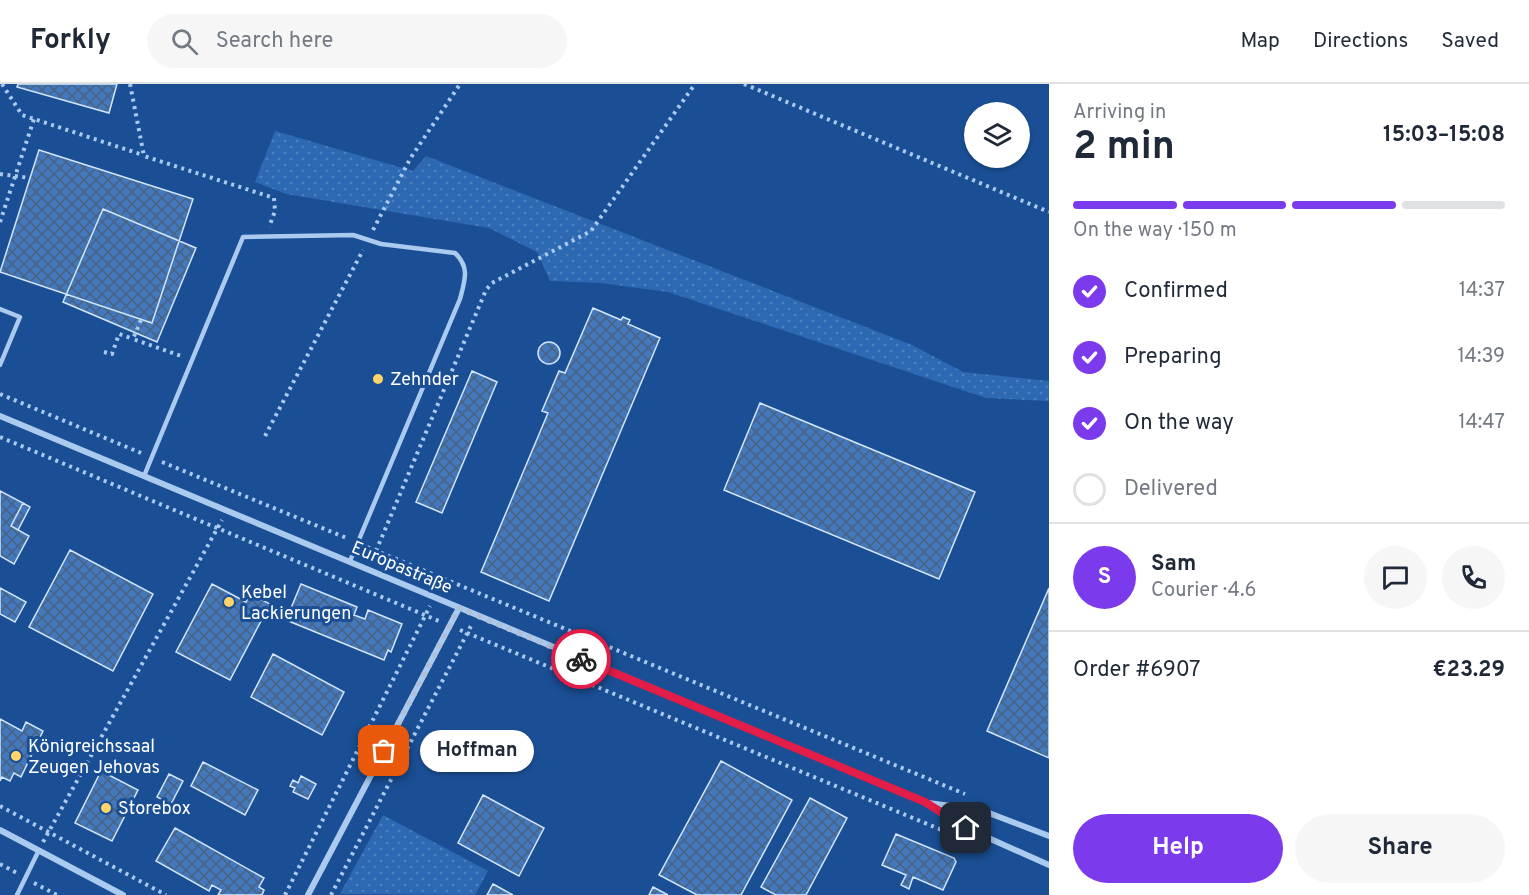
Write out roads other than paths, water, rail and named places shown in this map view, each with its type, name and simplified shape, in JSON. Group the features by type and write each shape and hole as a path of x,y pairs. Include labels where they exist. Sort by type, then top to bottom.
{"street":[{"name":"Europastraße","path":"0,416 925,802 966,828 1049,865"},
{"path":"308,895 459,608"},
{"name":"Europastraße","path":"925,802 981,810 1049,836"},
{"path":"0,830 123,895"}],"lane":[{"path":"144,476 243,237 353,235 381,244 455,253 463,261 466,275 460,299 350,561"},
{"path":"0,309 20,317 0,365"},
{"path":"17,895 39,850"}],"place":[{"name":"Zehnder","path":"378,379"},
{"name":"Kebel Lackierungen","path":"229,602"},
{"name":"Hoffman","path":"384,751"},
{"name":"Königreichssaal Zeugen Jehovas","path":"16,756"},
{"name":"Storebox","path":"106,808"}]}
